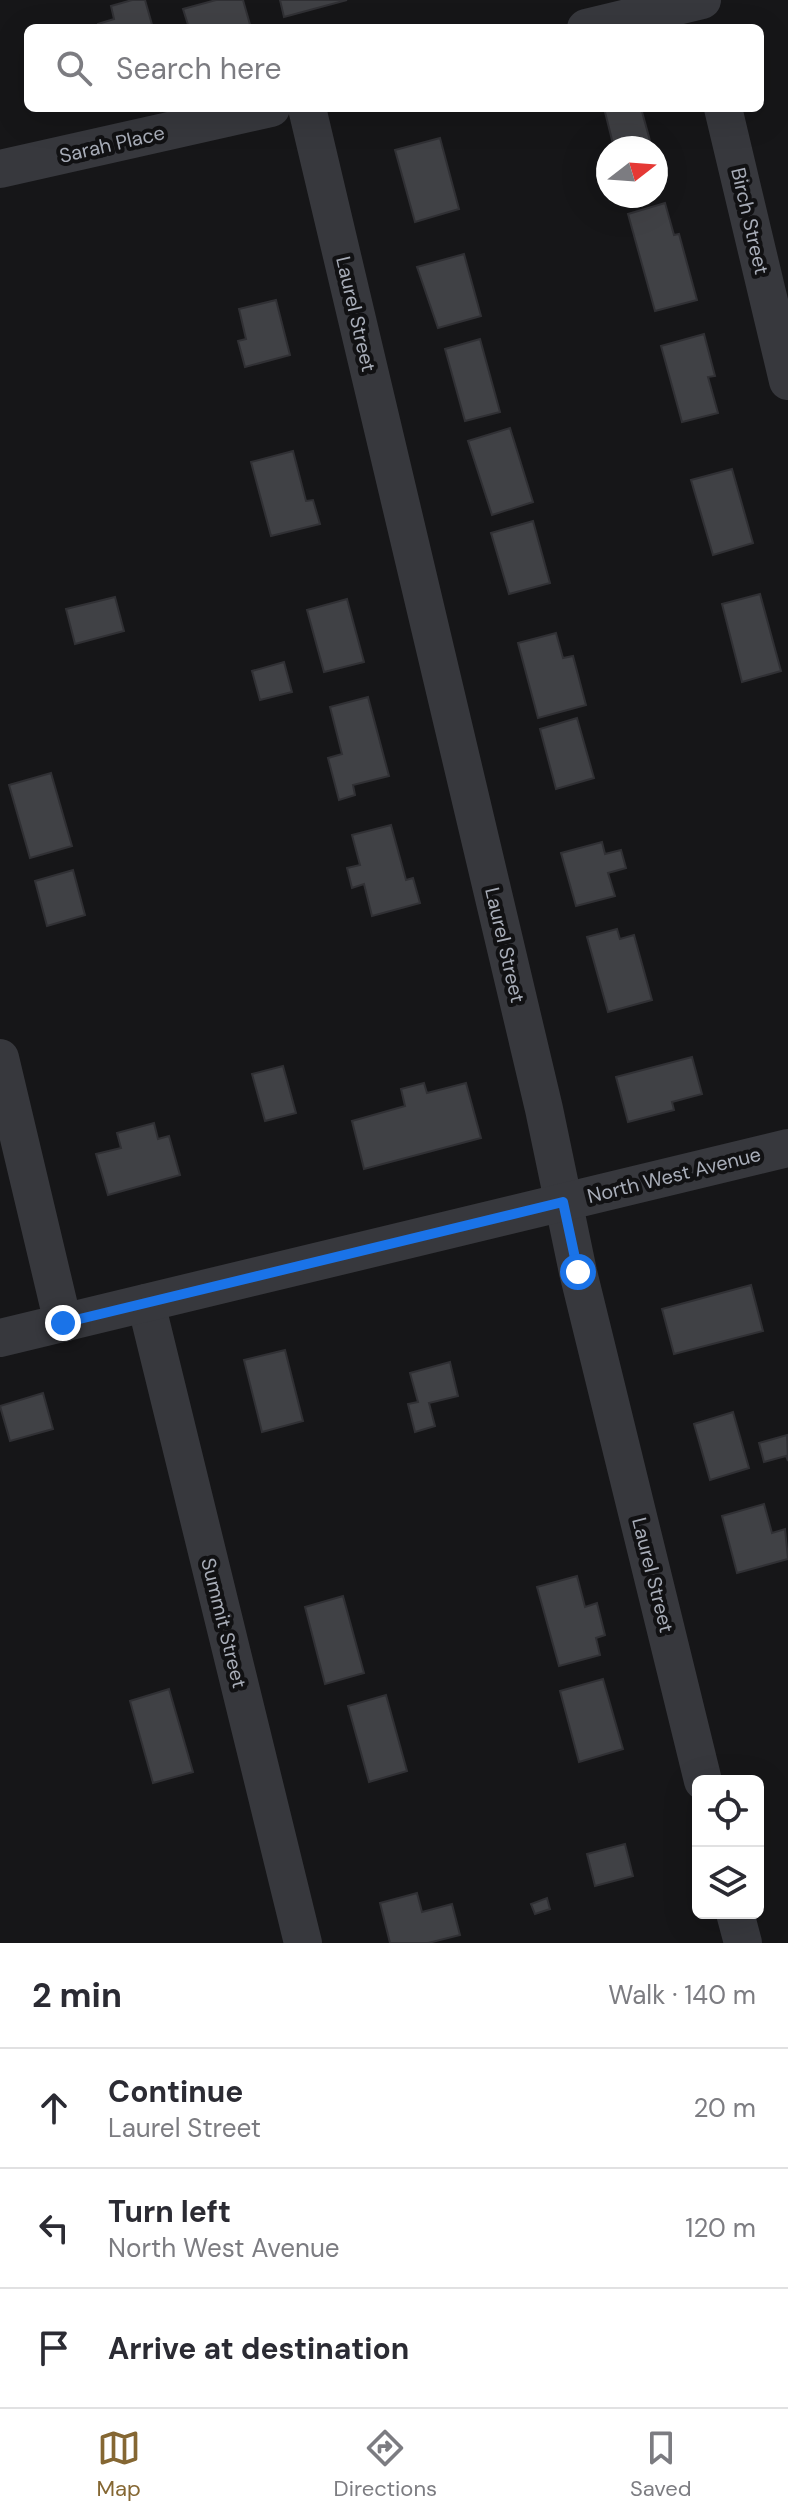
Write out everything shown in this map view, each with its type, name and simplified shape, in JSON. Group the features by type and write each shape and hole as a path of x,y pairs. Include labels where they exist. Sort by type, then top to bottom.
{"street":[{"path":"602,24 701,0 705,24"},
{"name":"Sarah Place","path":"0,169 253,112"},
{"name":"Laurel Street","path":"308,112 563,1202 702,1775"},
{"name":"Birch Street","path":"724,112 788,381"},
{"path":"0,1058 63,1323"},
{"name":"North West Avenue","path":"0,1338 788,1148"},
{"name":"Summit Street","path":"146,1303 303,1943"}],"building":[{"path":"145,0 152,24 98,24 114,19 111,6"},
{"path":"216,0 243,0 250,24 188,24 183,9"},
{"path":"280,0 347,0 284,17"},
{"path":"605,112 642,112 649,136 611,136"},
{"path":"440,138 459,209 415,222 395,150"},
{"path":"648,208 666,208 674,235 679,234 697,300 655,311 628,214"},
{"path":"464,254 481,316 438,328 417,267"},
{"path":"276,300 290,355 245,367 238,341 246,339 239,309"},
{"path":"704,334 715,376 708,377 718,413 682,422 661,346"},
{"path":"480,339 500,412 465,421 445,349"},
{"path":"510,428 533,502 492,515 468,441"},
{"path":"293,451 306,501 313,500 320,524 271,536 251,462"},
{"path":"732,469 753,543 713,555 691,480"},
{"path":"533,521 550,583 509,594 491,533"},
{"path":"760,594 781,671 742,682 722,604"},
{"path":"115,597 124,631 75,644 66,609"},
{"path":"347,599 364,662 324,672 307,610"},
{"path":"556,633 563,658 573,656 586,705 538,718 518,643"},
{"path":"284,662 292,692 260,700 252,671"},
{"path":"368,697 389,776 353,785 355,795 339,800 328,758 342,754 330,707"},
{"path":"577,718 594,778 556,789 540,729"},
{"path":"51,773 72,846 30,858 9,785"},
{"path":"391,825 406,880 413,878 420,903 372,916 364,884 352,888 347,868 360,865 352,835"},
{"path":"602,842 605,854 621,850 626,868 608,873 615,896 576,906 561,853"},
{"path":"73,870 85,915 47,926 35,881"},
{"path":"617,929 620,939 634,935 652,1000 608,1012 587,937"},
{"path":"692,1057 702,1094 672,1102 674,1110 628,1122 616,1077"},
{"path":"283,1066 296,1113 265,1121 252,1074"},
{"path":"424,1083 427,1093 466,1083 481,1138 364,1169 352,1121 405,1106 401,1089"},
{"path":"154,1123 158,1139 169,1136 180,1175 108,1195 96,1154 121,1148 117,1133"},
{"path":"751,1285 763,1331 674,1354 662,1309"},
{"path":"285,1350 303,1421 262,1432 244,1360"},
{"path":"450,1362 458,1396 429,1403 435,1426 415,1432 408,1404 418,1402 410,1373"},
{"path":"43,1393 53,1429 10,1441 0,1406"},
{"path":"733,1412 749,1468 710,1480 694,1424"},
{"path":"787,1435 788,1461 786,1456 764,1462 759,1443"},
{"path":"764,1504 772,1533 785,1529 788,1559 737,1573 722,1516"},
{"path":"577,1576 585,1607 597,1603 605,1635 596,1638 600,1655 559,1666 537,1587"},
{"path":"343,1596 364,1673 325,1684 305,1607"},
{"path":"603,1679 623,1749 579,1762 560,1691"},
{"path":"169,1689 193,1772 153,1783 130,1701"},
{"path":"386,1695 407,1771 369,1782 348,1706"},
{"path":"625,1844 633,1876 595,1886 587,1854"},
{"path":"417,1893 422,1912 452,1904 460,1935 428,1943 390,1943 380,1903"},
{"path":"547,1898 550,1909 535,1914 531,1904"}],"route":[{"path":"63,1323 563,1202 578,1272"}]}
